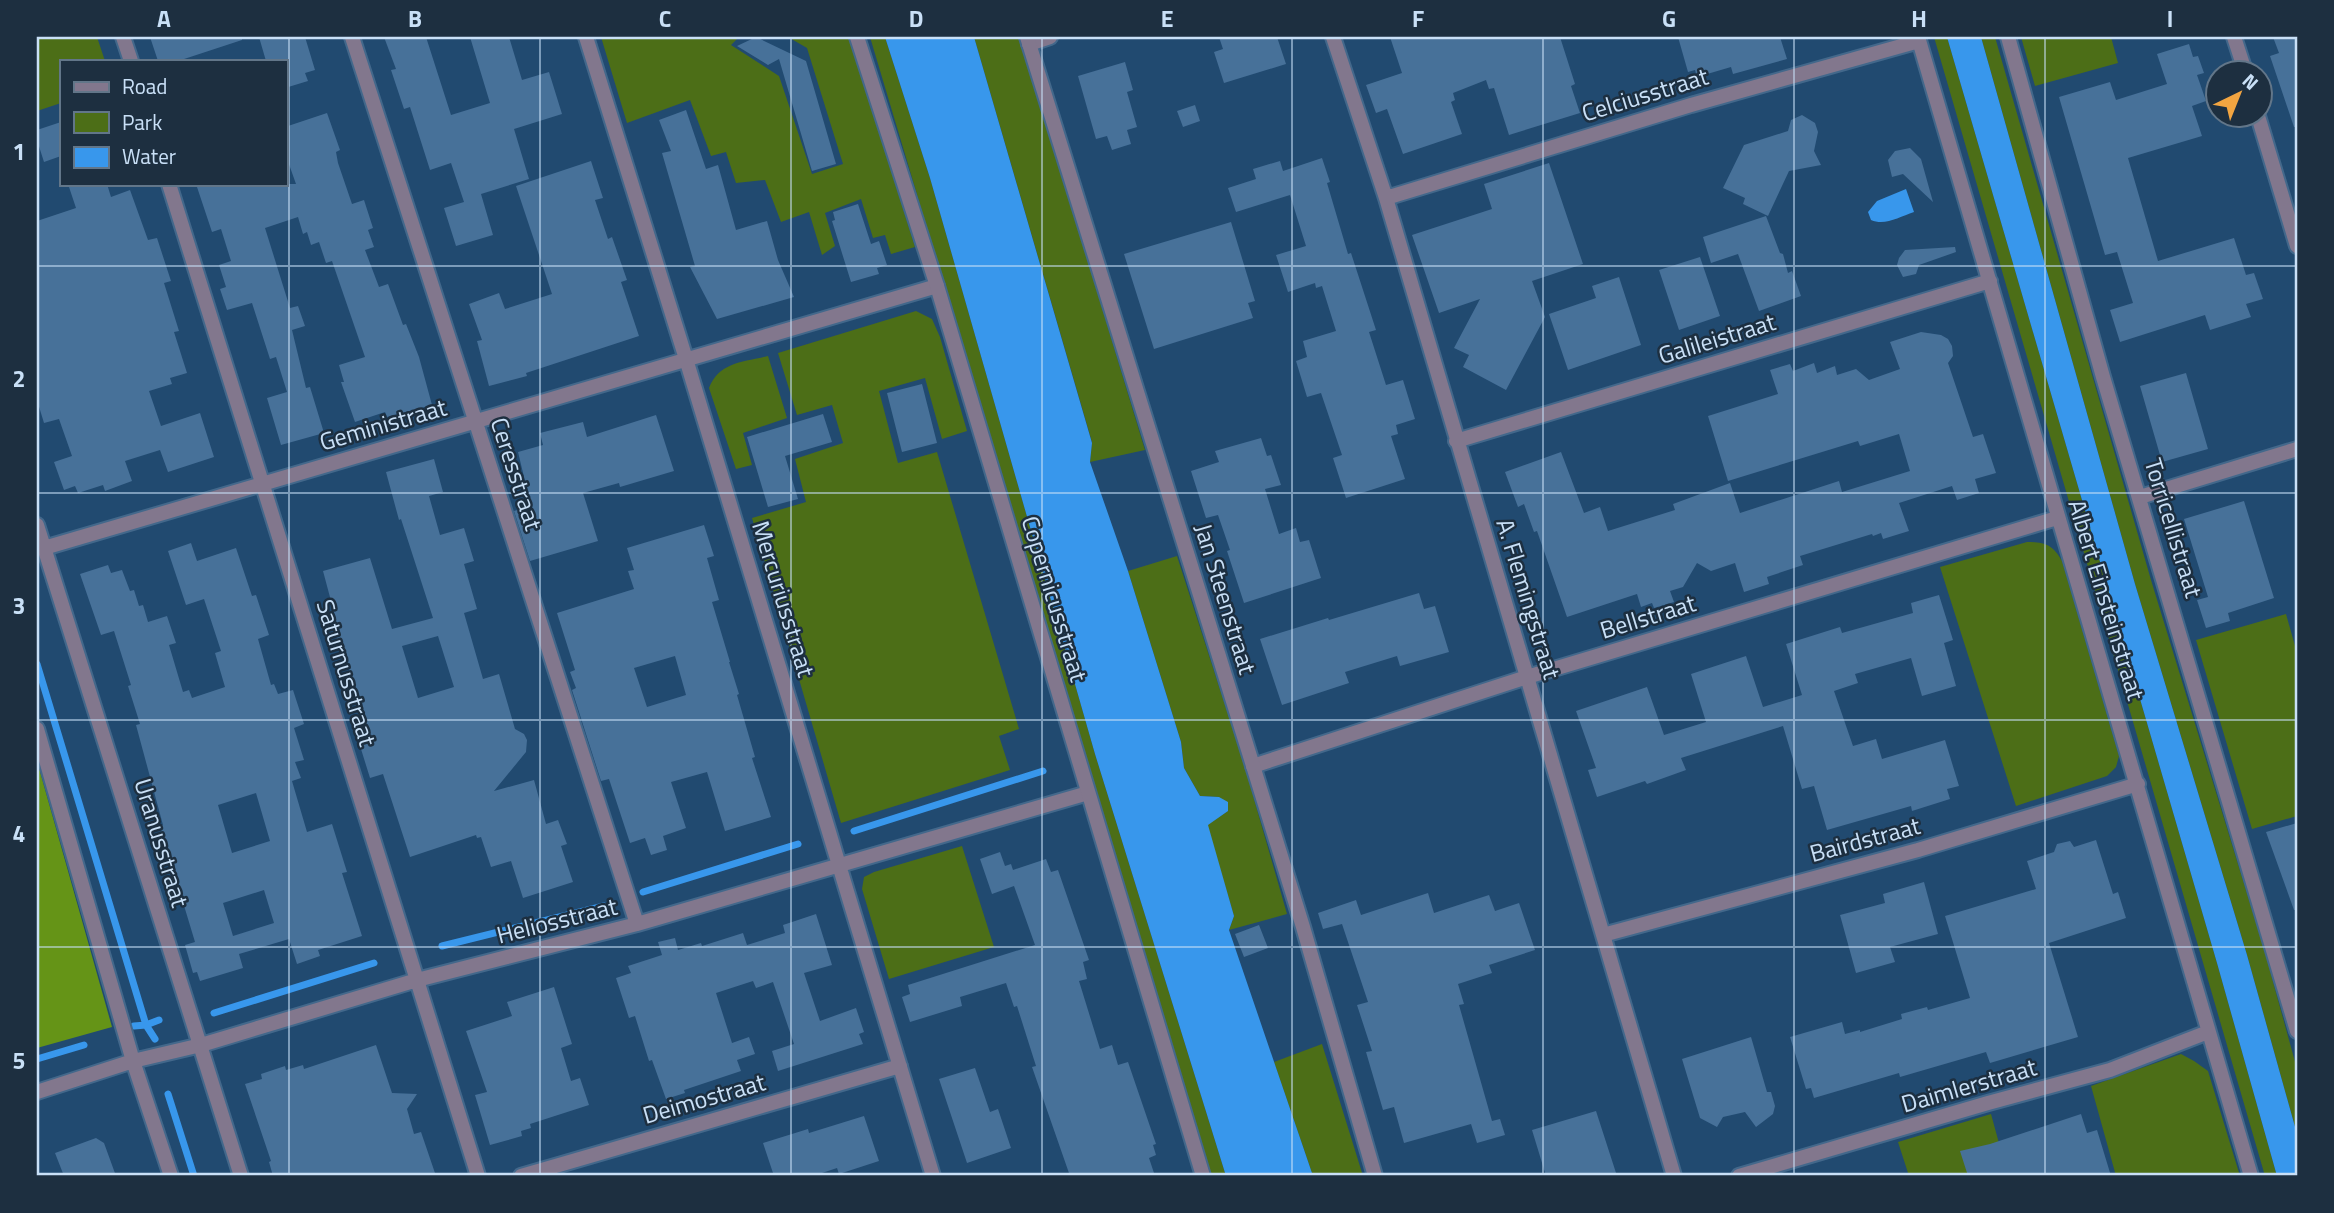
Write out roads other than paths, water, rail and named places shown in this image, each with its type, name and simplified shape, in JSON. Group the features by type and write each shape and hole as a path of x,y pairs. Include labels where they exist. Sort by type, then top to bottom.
{"street":[{"path":"123,37 131,60"},
{"name":"Ceresstraat","path":"352,37 637,924"},
{"name":"Mercuriusstraat","path":"586,37 933,1176"},
{"name":"Copernicusstraat","path":"857,37 937,286 1203,1176"},
{"path":"1028,40 1050,37"},
{"name":"A. Flemingstraat","path":"1333,37 1386,198 1674,1176"},
{"name":"Torricellistraat","path":"2008,37 2104,377 2297,1031"},
{"path":"2235,37 2242,60"},
{"name":"Celciusstraat","path":"1386,198 1679,108 1919,39"},
{"name":"Albert Einsteinstraat","path":"1919,39 2251,1176"},
{"name":"Jan Steenstraat","path":"1028,40 1303,927 1375,1176"},
{"path":"2262,130 2297,246"},
{"name":"Saturnusstraat","path":"170,186 478,1176"},
{"name":"Galileistraat","path":"1456,441 1990,281"},
{"name":"Geministraat","path":"44,548 937,286"},
{"path":"2140,497 2297,449"},
{"name":"Bellstraat","path":"1253,766 1527,677 2057,518"},
{"name":"Uranusstraat","path":"37,525 241,1176"},
{"path":"37,729 133,1061 171,1176"},
{"name":"Bairdstraat","path":"1603,934 1917,850 2138,784"},
{"name":"Heliosstraat","path":"37,1092 133,1061 201,1045 418,980 637,924 1088,793"},
{"name":"Daimlerstraat","path":"1740,1176 2110,1070 2208,1032"},
{"name":"Deimostraat","path":"521,1176 900,1066"}],"water":[{"path":"885,37 974,37 1092,443 1090,462 1128,571 1181,742 1184,768 1200,796 1219,797 1228,802 1228,811 1208,825 1234,916 1229,930 1313,1176 1226,1176 1095,754 930,178"},
{"path":"1947,37 1981,37 2135,584 2247,955 2297,1134 2297,1176 2277,1176"},
{"path":"1906,189 1914,212 1887,221 1871,220 1868,212 1877,201"}],"waterway":[{"path":"37,664 146,1025 155,1039"},
{"path":"854,831 1043,771"},
{"path":"643,892 798,844"},
{"path":"442,946 604,906"},
{"path":"214,1013 374,963"},
{"path":"134,1026 159,1020"},
{"path":"37,1059 84,1045"},
{"path":"168,1094 194,1176"}]}
